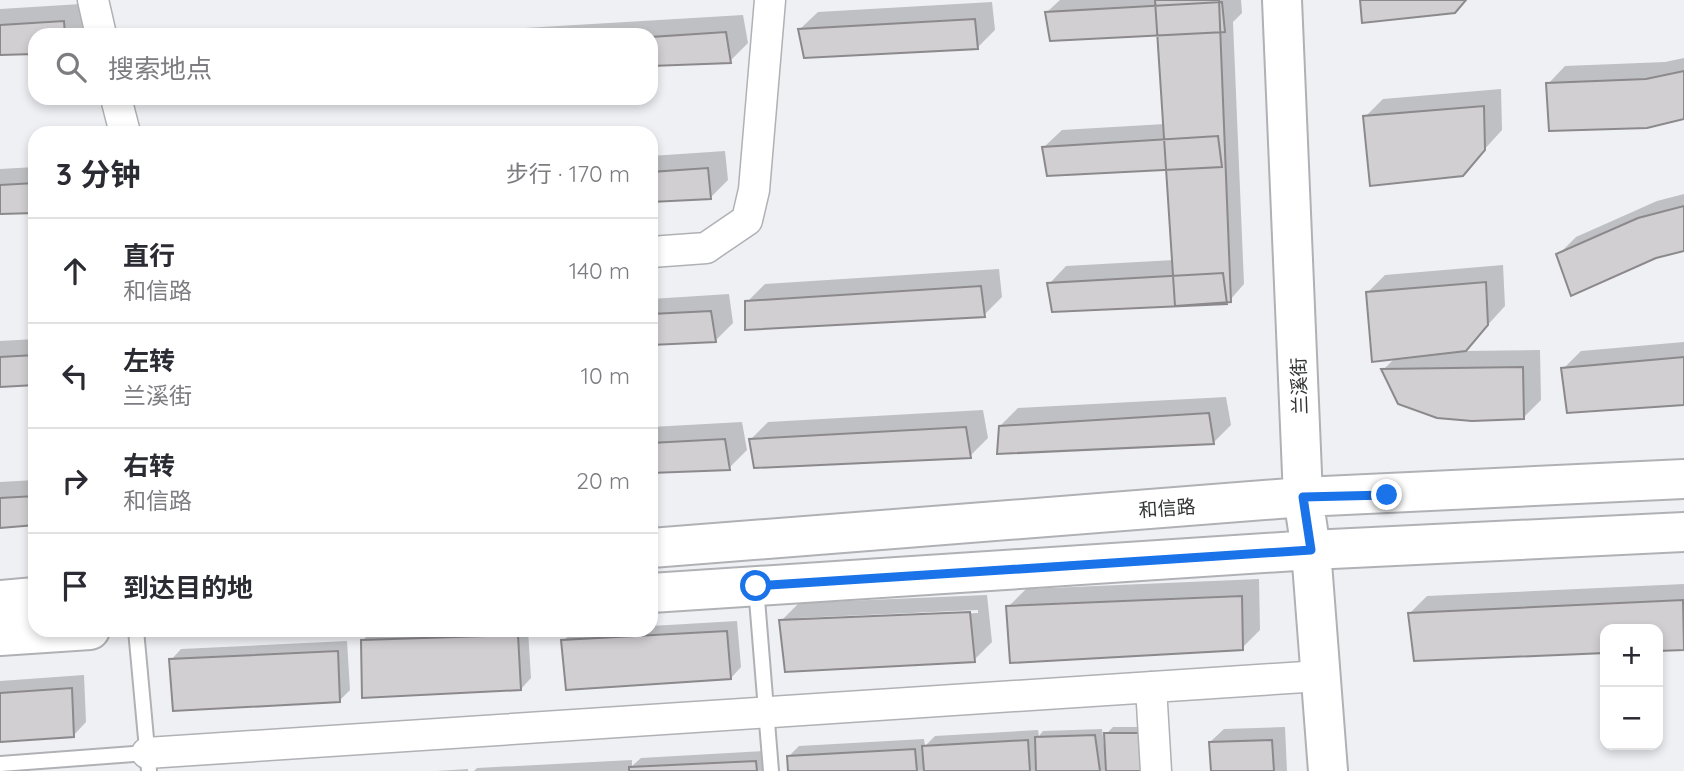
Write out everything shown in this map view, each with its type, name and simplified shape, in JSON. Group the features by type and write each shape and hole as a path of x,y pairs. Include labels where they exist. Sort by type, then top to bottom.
{"street":[{"path":"93,0 99,28"},
{"path":"658,251 706,248 747,220 754,190 770,0"},
{"name":"兰溪街","path":"1282,0 1303,497 1311,550 1328,771"},
{"path":"118,105 123,126"},
{"name":"和信路","path":"658,547 1303,497 1684,479"},
{"path":"658,593 1311,550 1684,531"},
{"path":"0,600 28,598"},
{"path":"0,636 28,634"},
{"path":"148,762 766,712 1321,676"},
{"path":"1151,687 1156,771"}],"lane":[{"path":"756,586 771,771"},
{"path":"0,764 148,762 137,637"}],"building":[{"path":"1155,0 1219,0 1231,302 1175,306"},
{"path":"1360,0 1466,0 1455,13 1362,23"},
{"path":"1222,2 1225,32 1050,41 1045,12"},
{"path":"975,19 978,49 804,58 798,29"},
{"path":"64,21 64,28 28,28 28,54 0,55 0,25"},
{"path":"726,32 731,63 658,66 658,37"},
{"path":"1684,71 1684,119 1647,128 1549,131 1546,83 1646,79"},
{"path":"1484,106 1485,150 1463,176 1370,186 1363,116"},
{"path":"1218,136 1222,167 1047,176 1042,147"},
{"path":"708,168 711,199 658,202 658,172"},
{"path":"28,183 28,213 0,214 0,185"},
{"path":"1684,206 1684,251 1656,258 1571,296 1556,254 1638,218"},
{"path":"1223,273 1227,304 1052,312 1047,283"},
{"path":"1486,282 1488,325 1466,351 1372,362 1366,292"},
{"path":"981,286 985,317 745,330 745,301"},
{"path":"711,311 716,342 658,345 658,314"},
{"path":"28,355 28,385 0,387 0,357"},
{"path":"1684,357 1684,405 1567,413 1561,368"},
{"path":"1523,367 1524,419 1472,421 1437,418 1398,404 1381,369"},
{"path":"1209,413 1214,444 997,454 999,426"},
{"path":"966,427 971,458 754,468 749,439"},
{"path":"725,439 730,470 658,473 658,443"},
{"path":"28,496 28,526 0,528 0,498"},
{"path":"1242,596 1243,650 1010,663 1006,606"},
{"path":"1683,600 1684,650 1663,651 1663,624 1600,624 1600,653 1414,661 1408,613"},
{"path":"970,612 975,662 785,672 779,620"},
{"path":"727,631 731,679 566,690 561,640 658,637 658,635"},
{"path":"518,637 521,690 362,698 361,640"},
{"path":"338,651 340,702 173,711 169,659"},
{"path":"72,688 74,737 0,742 0,693"},
{"path":"1104,733 1144,733 1142,771 1106,771"},
{"path":"1095,735 1100,771 1036,771 1035,737"},
{"path":"1028,740 1030,771 924,771 922,746"},
{"path":"1272,740 1274,771 1211,771 1209,742"},
{"path":"915,749 917,771 788,771 787,756"},
{"path":"756,761 757,771 629,771 629,767"}],"route":[{"path":"756,586 1311,550 1303,497 1387,495"}]}
